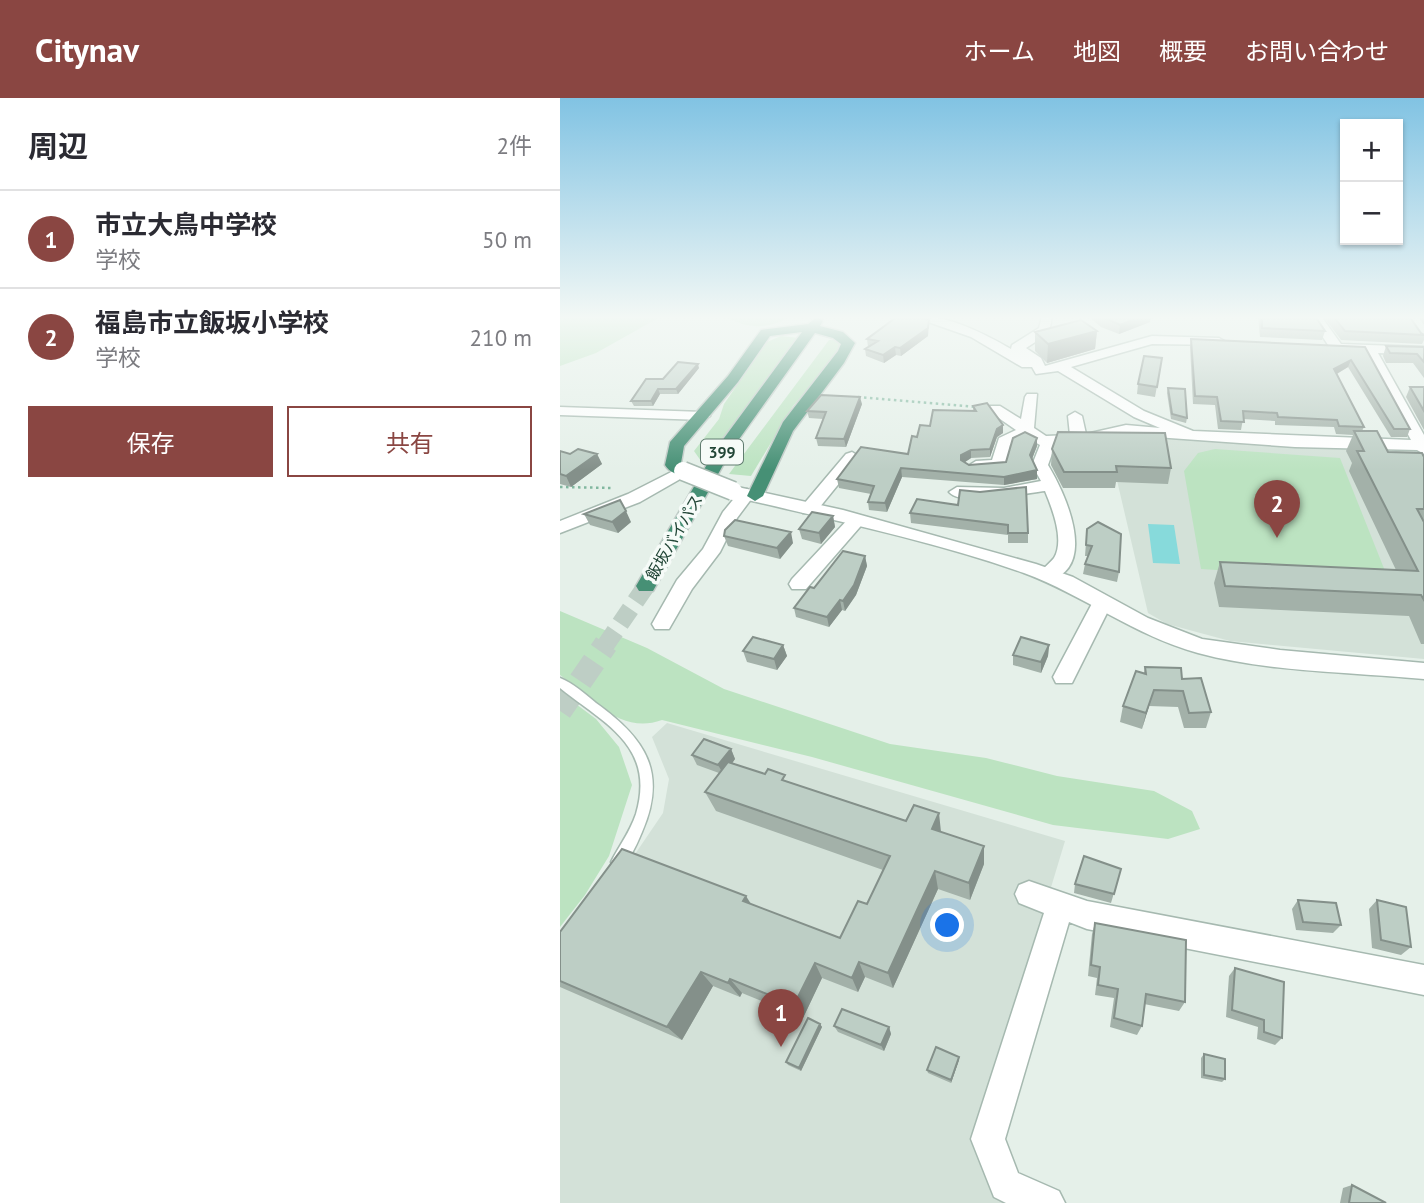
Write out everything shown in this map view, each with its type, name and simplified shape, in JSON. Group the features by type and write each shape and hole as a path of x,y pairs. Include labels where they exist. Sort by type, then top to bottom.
{"highway":[{"path":"683,471 673,466 676,445 703,416 740,368"},
{"name":"飯坂バイパス","path":"646,586 724,449 783,368"},
{"path":"745,494 788,426 831,368"}],"street":[{"path":"1035,368 1041,371 1054,368"},
{"path":"1063,368 1139,414 1190,435"},
{"path":"1378,368 1423,447"},
{"path":"1027,431 1032,397"},
{"path":"995,409 1043,441 1079,440 1126,430 1295,442 1423,447"},
{"path":"560,411 703,416"},
{"path":"1075,416 1079,440"},
{"path":"971,466 1000,465 1001,445 1006,438 1027,431"},
{"path":"1048,575 1064,557 1067,548 1053,485 1040,464 1049,441"},
{"path":"809,509 852,457"},
{"path":"560,527 634,499 683,471 745,494 857,520 1048,575 1168,635 1210,648 1280,658 1424,671"},
{"path":"957,492 1005,493 1020,488 1053,485"},
{"path":"662,624 684,585 711,552 729,516 745,494"},
{"path":"799,584 857,520"},
{"path":"1064,677 1102,601"},
{"path":"1030,894 1087,915 1424,980"},
{"path":"1047,1203 1006,1185 988,1139 1060,905"}],"lane":[{"path":"560,682 626,733 648,773 649,786 643,810 625,852 610,873"}],"path":[{"path":"853,397 917,400 942,406 995,409"},
{"path":"560,487 617,488"}],"shaded area":[{"path":"1200,438 1415,448 1424,464 1424,659 1230,641 1167,624 1148,613 1108,442"},
{"path":"667,723 1065,841 975,1139 1006,1203 560,1203 560,954 614,885 663,813 669,779 652,737"}],"green space":[{"path":"749,368 776,368 705,461 701,461 694,451 719,419 724,404"},
{"path":"808,368 826,368 793,406 751,476 729,474"},
{"path":"1215,449 1340,458 1389,581 1201,569 1184,471 1198,453"},
{"path":"560,611 647,648 724,689 890,744 986,758 1057,776 1154,791 1192,811 1200,829 1168,839 1053,825 812,757 662,720 633,723 620,719 560,675"},
{"path":"560,692 596,719 619,747 632,785 609,856 585,895 560,927"}],"water":[{"path":"1148,524 1174,525 1180,564 1153,563"}],"building":[{"path":"673,368 695,368 676,389 658,389 651,401 631,401 646,379 663,379"},
{"path":"1142,368 1160,368 1157,387 1138,384"},
{"path":"1193,368 1337,368 1334,369 1364,427 1339,426 1337,420 1278,417 1277,413 1243,411 1244,422 1221,421 1217,397 1195,396"},
{"path":"1356,368 1376,368 1410,429 1394,429"},
{"path":"1410,387 1424,387 1424,411"},
{"path":"1168,388 1185,389 1187,418 1172,414"},
{"path":"821,395 860,397 844,439 816,438 826,412 807,411"},
{"path":"987,403 1003,425 997,429 990,449 971,450 961,455 961,460 969,465 1006,462 1013,438 1025,432 1037,438 1030,455 1037,470 1004,477 901,468 885,503 868,502 874,486 837,479 861,447 908,454 912,436 917,437 920,425 930,426 933,410 976,411 973,406"},
{"path":"1354,431 1377,431 1388,452 1422,453 1424,457 1424,509 1417,509 1424,522 1424,600 1421,595 1225,586 1220,562 1418,571 1357,451 1364,451"},
{"path":"1058,432 1165,433 1171,468 1116,466 1117,472 1064,472 1052,449"},
{"path":"578,449 597,454 566,476 560,474 560,451 570,454"},
{"path":"1026,487 1028,533 1008,533 1008,525 910,513 917,499 958,505 960,490 980,492"},
{"path":"620,500 626,511 612,522 584,514"},
{"path":"812,512 833,516 819,533 799,529"},
{"path":"735,520 791,532 777,548 724,536 725,530"},
{"path":"1098,522 1121,534 1119,572 1085,564 1092,546 1086,545 1087,529"},
{"path":"843,551 865,556 854,585 843,601 840,600 827,617 794,608 810,587 814,588"},
{"path":"753,637 783,645 774,659 743,651"},
{"path":"1021,637 1049,645 1041,662 1013,655"},
{"path":"1145,667 1181,668 1182,679 1201,678 1211,712 1189,713 1183,691 1154,690 1146,713 1123,706 1136,671 1146,674"},
{"path":"704,739 731,749 718,765 692,755"},
{"path":"728,762 765,774 768,769 785,775 782,780 906,821 914,805 939,813 932,829 984,846 969,883 935,871 888,973 859,962 852,978 815,963 794,1005 730,979 728,983 701,972 667,1027 560,981 560,932 622,849 746,896 743,901 840,938 858,901 867,904 890,856 705,792"},
{"path":"1084,856 1121,869 1114,894 1075,884"},
{"path":"1298,900 1336,903 1341,925 1303,922"},
{"path":"1377,900 1406,907 1411,947 1381,940"},
{"path":"1095,923 1186,940 1185,1002 1146,994 1142,1026 1114,1018 1118,989 1098,985 1100,967 1091,965"},
{"path":"1235,968 1284,982 1282,1038 1264,1032 1264,1020 1232,1010"},
{"path":"842,1009 889,1027 881,1045 834,1026"},
{"path":"808,1018 820,1024 799,1068 786,1062"},
{"path":"936,1047 959,1057 951,1080 927,1070"},
{"path":"1204,1054 1225,1059 1225,1079 1204,1075"},
{"path":"1352,1185 1386,1203 1349,1203"}],"tunnel":[{"path":"605,646 646,586"},
{"path":"560,711 606,644"}],"place":[{"name":"福島市立飯坂小学校","path":"1277,538"},
{"name":"市立大鳥中学校","path":"781,1047"}]}
